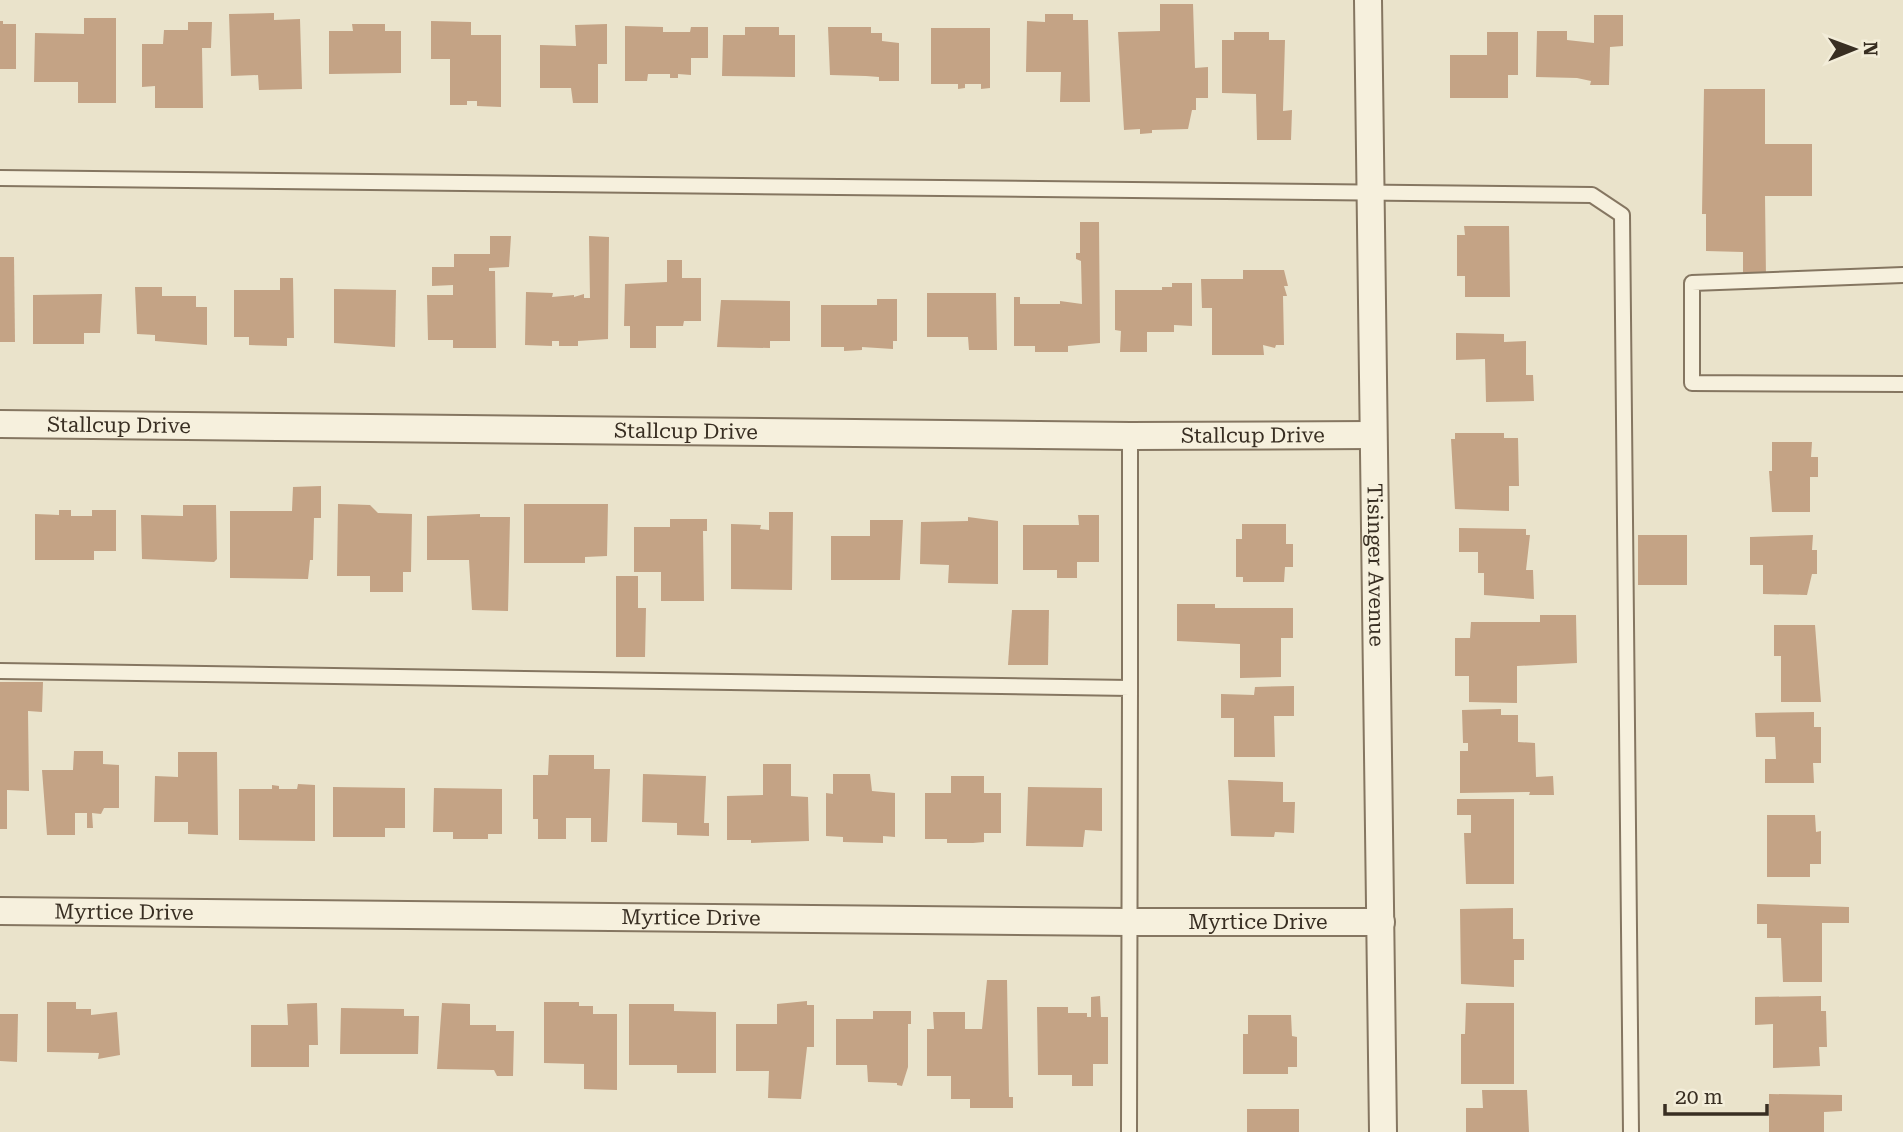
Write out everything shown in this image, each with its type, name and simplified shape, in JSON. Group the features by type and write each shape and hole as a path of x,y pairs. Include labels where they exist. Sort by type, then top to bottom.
{"street":[{"name":"Tisinger Avenue","path":"1368,0 1383,1132"},
{"name":"Stallcup Drive","path":"0,424 1130,436 1373,435"},
{"name":"Myrtice Drive","path":"0,911 1381,922"}],"lane":[{"path":"0,178 1592,195 1622,215 1631,1132"},
{"path":"1903,275 1692,284 1692,383 1903,384"},
{"path":"1129,1132 1130,436"},
{"path":"0,671 1130,688"}],"building":[{"path":"1160,4 1193,4 1195,68 1208,67 1208,98 1196,98 1196,110 1192,110 1188,129 1152,130 1152,133 1140,134 1140,129 1124,130 1118,32 1160,31"},
{"path":"274,13 274,20 300,19 302,89 259,90 258,75 231,76 229,14"},
{"path":"1045,14 1073,14 1073,20 1088,20 1090,102 1060,102 1061,72 1026,72 1027,21 1045,22"},
{"path":"1594,15 1623,15 1623,46 1610,47 1609,85 1590,85 1591,81 1577,78 1536,77 1537,31 1567,31 1567,40 1594,43"},
{"path":"84,18 116,18 116,103 78,103 78,82 34,82 35,33 84,34"},
{"path":"0,21 3,21 3,24 16,24 16,69 0,69"},
{"path":"431,21 471,22 471,35 501,35 501,107 477,106 477,101 467,101 467,105 450,105 450,59 431,59"},
{"path":"188,22 212,22 211,48 202,48 203,108 155,108 155,86 142,87 142,44 163,44 164,30 188,30"},
{"path":"352,24 385,24 385,31 401,31 401,73 329,74 329,31 353,31"},
{"path":"607,24 607,64 598,64 598,103 573,103 571,88 540,88 540,45 576,46 575,25"},
{"path":"625,26 663,27 663,32 690,32 691,27 708,27 708,58 691,58 691,75 678,74 678,78 670,78 670,74 648,74 647,81 625,81"},
{"path":"745,27 779,27 779,35 795,35 795,77 722,76 723,35 745,35"},
{"path":"828,27 871,27 871,33 882,33 882,41 899,43 899,81 879,81 879,77 830,75"},
{"path":"931,28 990,28 990,88 981,89 981,84 965,84 965,88 958,89 958,84 931,84"},
{"path":"1234,32 1269,32 1269,40 1285,40 1283,111 1292,110 1291,140 1257,140 1256,94 1222,93 1222,40 1234,40"},
{"path":"1487,32 1518,32 1518,75 1508,75 1508,98 1450,98 1450,55 1487,55"},
{"path":"1704,89 1765,89 1765,144 1812,144 1812,196 1765,196 1766,278 1743,278 1743,252 1706,251 1706,214 1702,214"},
{"path":"1080,222 1099,222 1100,343 1068,346 1068,352 1035,352 1035,346 1014,346 1014,297 1020,297 1020,304 1060,304 1060,301 1082,304 1081,261 1076,259 1076,253 1080,253"},
{"path":"1464,226 1509,226 1510,297 1465,297 1465,276 1457,276 1457,235 1465,235"},
{"path":"490,236 511,236 509,267 489,268 489,271 495,271 496,348 453,348 453,340 428,340 427,295 453,295 453,285 432,286 432,267 454,267 454,254 490,254"},
{"path":"589,236 609,237 608,339 578,341 578,346 559,346 559,341 552,341 552,346 525,345 526,292 553,293 552,297 584,294 584,298 590,298"},
{"path":"0,257 14,257 15,342 0,342"},
{"path":"667,260 682,260 682,278 701,278 701,321 684,321 683,326 656,326 656,348 630,348 630,326 624,326 625,284 667,282"},
{"path":"1243,270 1284,270 1288,286 1284,286 1287,296 1283,296 1284,345 1276,345 1275,348 1263,345 1264,355 1212,355 1212,308 1202,308 1201,279 1243,279"},
{"path":"280,278 293,278 294,338 287,338 287,346 249,345 249,337 234,337 234,290 280,290"},
{"path":"1172,283 1192,283 1192,326 1174,325 1174,332 1147,332 1147,352 1120,352 1121,331 1115,330 1115,290 1162,290 1162,287 1172,287"},
{"path":"135,287 162,287 162,296 196,296 196,307 207,307 207,345 155,341 155,335 137,334"},
{"path":"334,289 396,290 395,347 334,343"},
{"path":"927,293 996,293 997,350 969,350 968,337 927,337"},
{"path":"102,294 100,333 84,333 84,344 33,344 33,295"},
{"path":"877,299 897,299 897,341 893,341 893,349 862,347 862,350 844,351 844,347 821,347 821,305 877,305"},
{"path":"721,300 790,301 790,341 770,341 770,348 717,347"},
{"path":"1456,333 1504,334 1504,342 1526,341 1526,375 1533,375 1534,401 1486,402 1485,359 1456,360"},
{"path":"1455,433 1504,433 1504,438 1518,438 1519,486 1509,486 1509,511 1455,509 1451,439 1455,439"},
{"path":"1772,442 1812,442 1811,457 1818,457 1818,477 1810,477 1810,512 1772,512 1769,471 1772,471"},
{"path":"321,486 321,518 314,518 313,560 310,560 308,579 230,578 230,511 292,511 293,487"},
{"path":"338,504 370,505 378,513 412,514 411,572 403,572 403,592 370,592 370,576 337,576"},
{"path":"524,504 608,504 607,556 585,557 585,563 524,563"},
{"path":"183,505 216,505 217,559 214,562 142,559 141,515 183,516"},
{"path":"59,510 71,510 71,516 92,516 92,510 116,510 116,551 94,551 94,560 35,560 35,514 59,515"},
{"path":"769,512 793,512 792,590 731,589 731,524 761,525 760,529 769,530"},
{"path":"480,514 480,517 510,517 508,611 472,610 469,560 427,560 427,516"},
{"path":"1078,515 1099,515 1099,562 1077,562 1077,578 1057,578 1057,570 1023,570 1023,525 1079,525"},
{"path":"968,517 998,521 998,584 948,583 949,565 920,564 921,522 968,521"},
{"path":"670,519 707,519 707,531 703,531 704,601 661,601 661,572 634,572 634,527 670,527"},
{"path":"870,520 903,520 900,580 831,580 831,536 870,536"},
{"path":"1242,524 1286,524 1286,544 1293,544 1293,567 1285,567 1284,582 1243,582 1243,577 1236,577 1236,539 1242,539"},
{"path":"1459,528 1526,529 1526,535 1530,535 1526,570 1533,570 1534,599 1484,595 1484,573 1478,573 1478,552 1459,552"},
{"path":"1638,535 1687,535 1687,585 1638,585"},
{"path":"1813,535 1812,550 1817,550 1817,574 1812,574 1807,595 1763,594 1763,565 1750,565 1750,537"},
{"path":"616,576 638,576 638,608 646,608 645,657 616,657"},
{"path":"1177,604 1215,604 1215,608 1293,608 1293,638 1281,638 1281,677 1240,678 1240,644 1177,641"},
{"path":"1012,610 1049,610 1048,665 1008,665"},
{"path":"1540,615 1576,615 1577,663 1517,666 1517,703 1469,702 1469,676 1455,676 1455,638 1470,638 1471,622 1540,622"},
{"path":"1774,625 1815,625 1821,702 1781,702 1781,656 1774,656"},
{"path":"0,682 43,682 42,712 28,711 29,791 7,790 7,829 0,829"},
{"path":"1294,686 1294,716 1274,716 1275,757 1234,757 1234,718 1221,718 1221,694 1254,695 1255,687"},
{"path":"1501,709 1501,715 1518,715 1518,742 1535,743 1536,777 1553,776 1554,795 1529,795 1530,792 1460,793 1460,751 1468,751 1468,743 1463,743 1462,710"},
{"path":"1814,712 1814,727 1821,727 1821,763 1813,763 1814,783 1765,783 1765,759 1776,759 1775,737 1756,737 1755,713"},
{"path":"74,751 103,751 103,764 119,765 119,808 104,808 101,814 92,813 93,828 87,828 87,813 75,813 75,835 47,835 42,770 73,770"},
{"path":"178,752 217,752 218,835 188,834 188,822 154,822 155,776 178,777"},
{"path":"549,755 594,755 594,769 610,769 607,842 591,842 591,818 566,818 566,839 538,839 538,819 533,819 533,775 548,775"},
{"path":"763,764 791,764 791,796 808,797 809,841 751,843 751,840 727,840 727,796 763,795"},
{"path":"643,774 706,776 704,823 709,823 709,836 677,835 677,823 642,822"},
{"path":"833,774 870,774 872,791 895,793 895,837 883,836 883,843 843,842 843,837 826,836 826,793 833,794"},
{"path":"951,776 984,776 984,793 1001,793 1001,833 984,833 984,842 973,843 947,843 947,839 925,839 925,793 951,793"},
{"path":"1228,780 1283,782 1283,802 1295,802 1294,833 1275,832 1274,837 1231,836"},
{"path":"298,784 315,785 315,841 239,840 239,789 272,789 272,785 279,786 279,789 297,789"},
{"path":"333,787 405,788 405,828 385,828 385,837 333,837"},
{"path":"1028,787 1102,788 1102,831 1085,830 1083,847 1026,846"},
{"path":"434,788 502,789 502,834 488,834 488,839 453,839 453,832 433,832"},
{"path":"1457,799 1514,799 1514,884 1466,884 1464,833 1471,833 1471,815 1457,815"},
{"path":"1767,815 1815,815 1816,832 1821,831 1821,864 1810,864 1810,877 1767,877"},
{"path":"1757,904 1849,907 1849,923 1822,923 1822,982 1783,982 1781,938 1767,938 1767,924 1757,924"},
{"path":"1513,908 1513,939 1524,939 1524,960 1514,960 1514,987 1461,984 1460,909"},
{"path":"987,980 1007,980 1009,1097 1013,1097 1013,1108 970,1108 970,1099 951,1099 951,1076 927,1076 927,1029 934,1029 933,1012 965,1012 965,1029 982,1029"},
{"path":"1100,996 1101,1017 1108,1017 1108,1064 1093,1064 1093,1086 1072,1086 1072,1075 1038,1075 1037,1007 1068,1007 1068,1013 1087,1013 1087,1017 1091,1017 1091,997"},
{"path":"1821,996 1821,1011 1826,1011 1827,1047 1819,1047 1820,1066 1773,1068 1773,1024 1755,1025 1755,997"},
{"path":"807,1001 807,1005 814,1005 814,1047 807,1047 801,1099 768,1098 769,1071 736,1071 736,1024 777,1024 777,1004"},
{"path":"47,1002 76,1002 76,1009 91,1009 91,1015 117,1012 120,1055 98,1059 99,1053 47,1052"},
{"path":"544,1002 579,1002 579,1006 593,1006 593,1014 617,1014 617,1090 584,1089 584,1064 544,1063"},
{"path":"317,1003 318,1045 309,1045 309,1067 251,1067 251,1025 288,1025 287,1004"},
{"path":"442,1003 470,1004 470,1025 496,1025 496,1031 514,1031 513,1076 497,1076 494,1070 437,1069"},
{"path":"1466,1003 1514,1003 1514,1084 1461,1084 1461,1034 1465,1034"},
{"path":"629,1004 674,1004 674,1011 716,1012 716,1073 677,1073 677,1065 629,1065"},
{"path":"341,1008 404,1009 404,1016 419,1016 418,1054 340,1054"},
{"path":"873,1011 911,1011 911,1024 908,1024 908,1067 902,1086 897,1083 868,1082 867,1065 836,1065 836,1019 873,1019"},
{"path":"0,1014 18,1014 17,1062 0,1061"},
{"path":"1248,1015 1291,1015 1292,1036 1297,1037 1297,1067 1288,1067 1288,1074 1243,1074 1243,1034 1248,1034"},
{"path":"1482,1090 1527,1090 1529,1132 1466,1132 1466,1108 1483,1108"},
{"path":"1769,1094 1842,1095 1842,1111 1824,1112 1824,1132 1769,1132"},
{"path":"1247,1109 1299,1109 1299,1132 1247,1132"}]}
